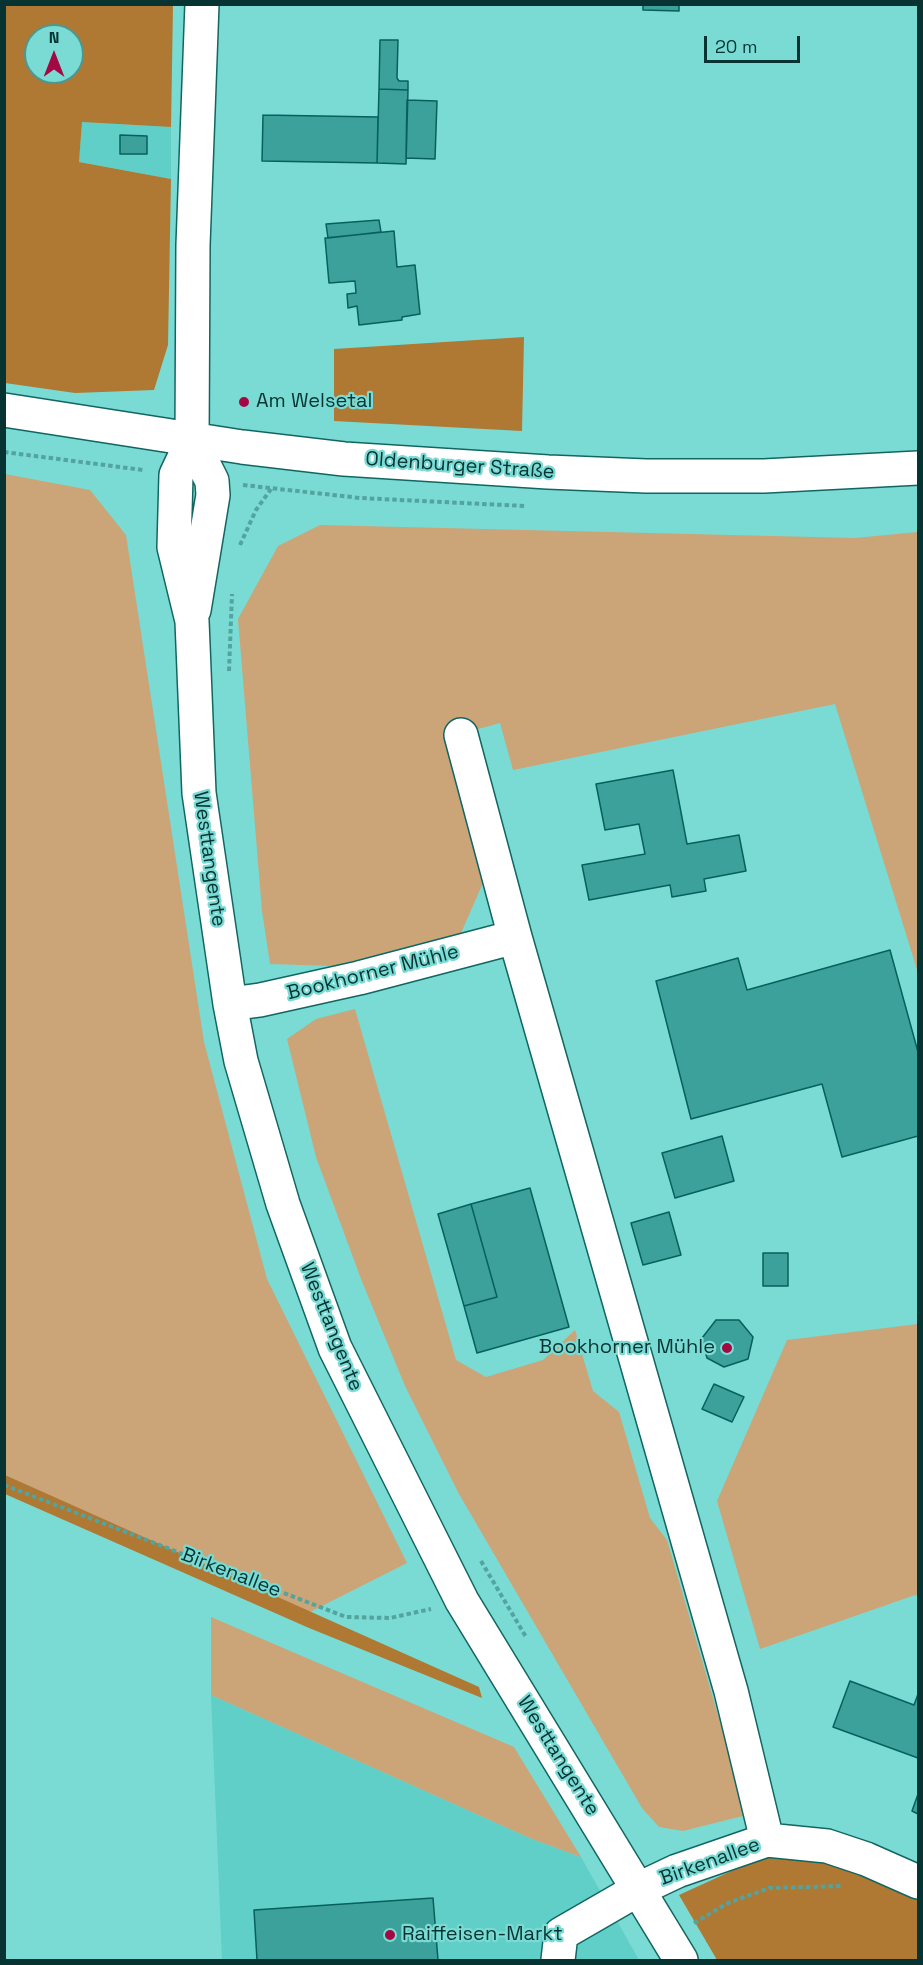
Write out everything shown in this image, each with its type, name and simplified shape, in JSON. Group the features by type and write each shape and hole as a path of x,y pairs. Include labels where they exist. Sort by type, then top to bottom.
{"street":[{"path":"202,4 193,245 192,441 212,481"},
{"name":"Oldenburger Straße","path":"4,410 192,441 344,459 581,474 764,476 918,468"},
{"name":"Westtangente","path":"192,441 176,475 174,547 192,621 199,793 230,1004 241,1061 283,1204 335,1348 462,1601 681,1960"},
{"name":"Westtangente","path":"192,621 205,551 212,481"},
{"path":"461,735 515,937 728,1680 767,1840"},
{"name":"Bookhorner Mühle","path":"230,1004 348,981 515,937"},
{"name":"Birkenallee","path":"558,1960 561,1934 639,1889 699,1863 767,1840 827,1846 866,1859 918,1882"}],"path":[{"path":"4,452 176,475"},
{"path":"212,481 271,489 256,510 239,553"},
{"path":"229,672 232,592"},
{"name":"Birkenallee","path":"4,1485 346,1617 390,1618 462,1601"},
{"path":"478,1554 495,1584"},
{"path":"691,1925 728,1903 770,1888 847,1887"}],"shaded area":[{"path":"4,5 173,5 171,127 82,122 79,162 171,179 168,345 154,390 75,393 5,383"},
{"path":"82,122 171,127 171,179 79,162"},
{"path":"524,337 522,431 334,421 334,349"},
{"path":"5,474 90,490 126,535 204,1042 267,1279 407,1563 308,1613 5,1475"},
{"path":"320,525 855,538 918,532 918,973 835,704 513,770 500,723 445,738 486,876 461,933 334,966 270,964 262,911 238,619 278,546"},
{"path":"355,1009 456,1360 486,1377 543,1360 575,1330 593,1391 619,1412 650,1518 667,1540 747,1815 683,1831 659,1827 642,1808 459,1494 405,1386 361,1279 316,1157 287,1039 316,1019"},
{"path":"918,1324 918,1594 760,1649 717,1501 787,1340"},
{"path":"5,1475 479,1687 482,1698 309,1628 5,1494"},
{"path":"211,1617 514,1747 581,1857 532,1839 211,1695"},
{"path":"211,1695 532,1839 581,1857 639,1960 222,1960"},
{"path":"784,1847 918,1893 918,1960 717,1960 679,1895"}],"building":[{"path":"643,4 679,4 679,11 643,10"},
{"path":"380,40 398,40 397,78 399,81 408,81 408,90 379,89"},
{"path":"379,89 408,90 406,164 377,163"},
{"path":"407,100 437,101 435,159 406,158"},
{"path":"263,115 378,117 377,163 262,161"},
{"path":"120,135 147,136 147,154 120,154"},
{"path":"379,220 381,232 328,238 326,224"},
{"path":"394,231 397,267 415,265 420,314 402,317 402,320 359,325 357,306 348,308 347,294 356,293 355,281 329,283 325,238"},
{"path":"673,770 687,844 739,835 746,871 704,879 706,891 672,897 670,885 589,900 582,865 645,854 639,824 605,830 596,784"},
{"path":"890,950 918,1052 918,1136 842,1157 822,1084 691,1119 656,981 738,958 747,990"},
{"path":"722,1136 734,1181 675,1198 662,1153"},
{"path":"530,1188 569,1327 477,1353 464,1306 497,1297 471,1204"},
{"path":"471,1204 497,1297 464,1306 438,1214"},
{"path":"669,1212 681,1255 643,1265 631,1223"},
{"path":"763,1253 788,1253 788,1286 763,1286"},
{"name":"Bookhorner Mühle","path":"716,1320 739,1320 753,1337 748,1359 724,1367 707,1358 702,1338"},
{"path":"714,1384 744,1397 732,1422 702,1409"},
{"path":"850,1681 914,1705 918,1694 918,1758 833,1727"},
{"path":"918,1794 918,1814 912,1811"},
{"path":"433,1898 438,1960 257,1960 254,1910"}],"place":[{"name":"Am Welsetal","path":"244,402"},
{"name":"Bookhorner Mühle","path":"727,1348"},
{"name":"Raiffeisen-Markt","path":"390,1935"}]}
